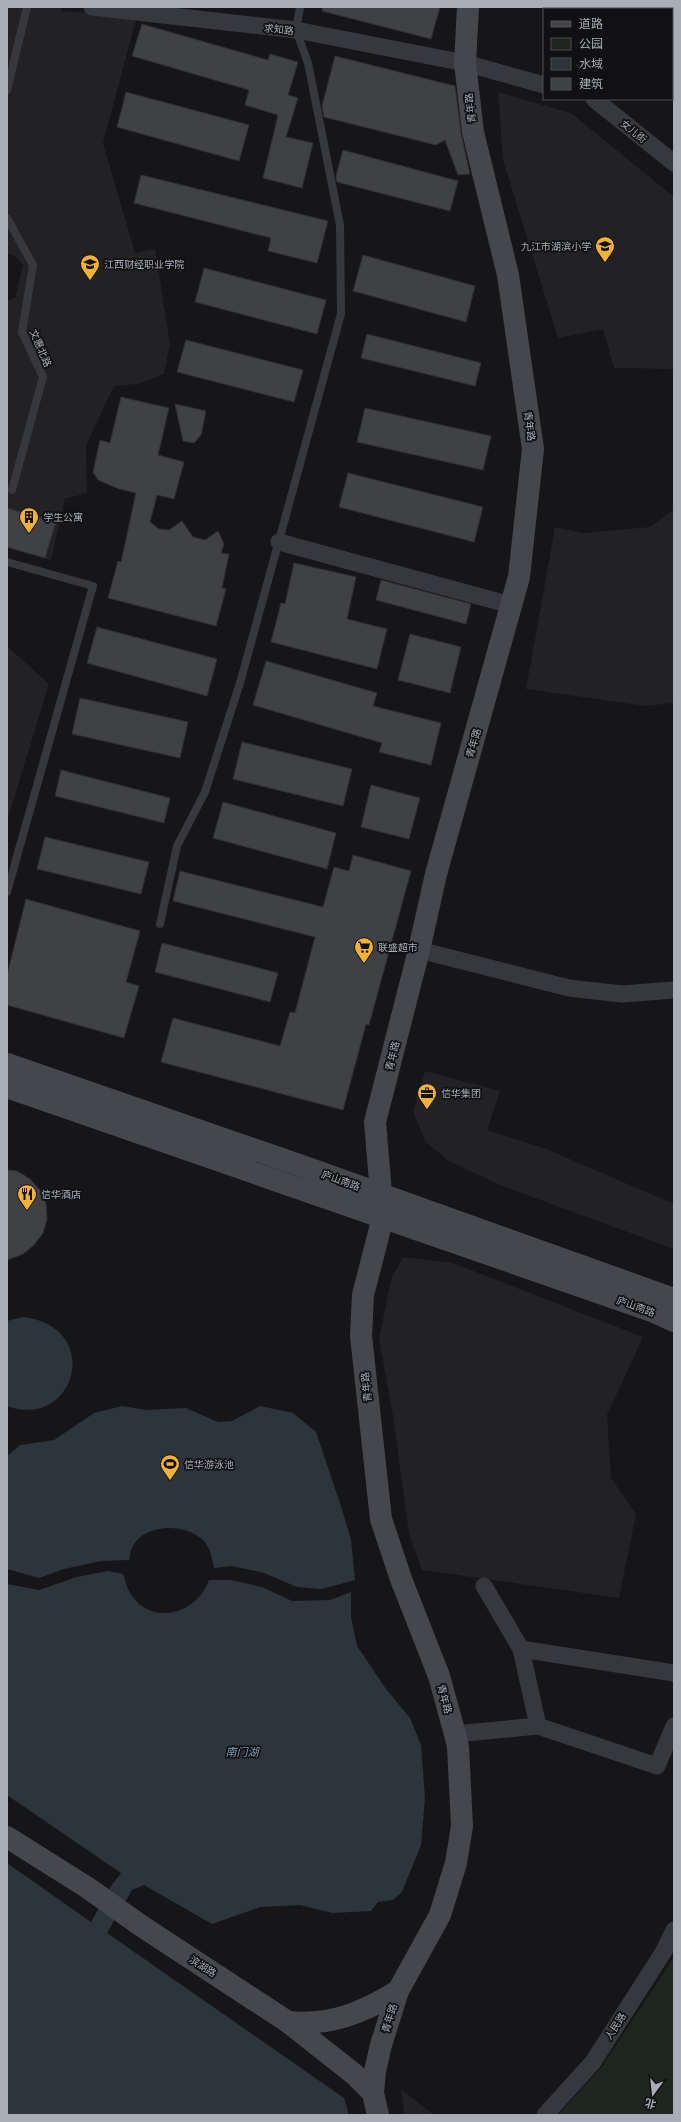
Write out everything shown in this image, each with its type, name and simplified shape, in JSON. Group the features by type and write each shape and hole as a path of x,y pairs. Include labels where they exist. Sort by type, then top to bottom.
{"main road":[{"name":"青年路","path":"373,2093 380,2051 398,1991 440,1915 456,1863 462,1826 458,1747 439,1676 401,1579 381,1519 361,1336 362,1295 383,1218 375,1122 419,950 436,874 519,577 533,449 508,275 473,132 465,63 468,7"},
{"name":"庐山南路","path":"7,1064 381,1194 674,1299"},
{"name":"庐山南路","path":"7,1087 645,1309 674,1321"},
{"name":"滨湖路","path":"7,1837 88,1888 288,2022 354,2074 373,2093"},
{"path":"288,2022 306,2024 340,2018 371,2008 398,1991"},
{"path":"373,2093 378,2115"}],"street":[{"name":"求知路","path":"92,7 296,30 465,63"},
{"path":"465,63 543,85"},
{"name":"女儿街","path":"595,100 674,163"},
{"path":"279,542 511,605"},
{"path":"419,950 569,988 622,994 674,990"},
{"path":"484,1586 521,1649 538,1726"},
{"path":"521,1649 674,1673"},
{"path":"454,1734 538,1726 657,1766 674,1726"},
{"name":"人民路","path":"545,2115 593,2062 664,1951 674,1930"}],"lane":[{"path":"7,90 27,7"},
{"path":"160,924 177,846 205,792 240,683 341,314 340,225 308,63 296,30 300,7"},
{"name":"文惠北路","path":"7,218 33,265 22,332 43,377 12,490"},
{"path":"7,562 93,586 7,892"}],"shaded area":[{"name":"江西财经职业学院","path":"7,7 61,7 61,11 137,16 103,143 135,253 155,249 170,344 164,374 138,384 114,386 86,445 87,493 65,499 51,560 7,548 7,301 15,298 23,265 14,255 7,254"},
{"name":"九江市湖滨小学","path":"498,92 571,113 674,197 674,369 614,368 603,329 558,338 503,160"},
{"path":"674,497 674,703 645,706 526,689 555,527 583,533 650,527 673,510"},
{"path":"7,646 49,684 7,821"},
{"path":"425,1071 500,1091 487,1130 546,1149 674,1204 674,1249 500,1185 449,1161 426,1142 413,1112"},
{"path":"404,1257 453,1263 643,1337 607,1415 611,1478 636,1514 619,1598 422,1570 409,1534 393,1416 379,1339 392,1276"},
{"path":"401,2089 408,2095 434,2115 404,2115"}],"green space":[{"path":"674,1957 674,2115 558,2115 603,2065"}],"water":[{"path":"23,1317 49,1325 65,1339 72,1356 71,1375 64,1391 50,1404 31,1410 7,1406 7,1321"},
{"name":"信华游泳池","path":"122,1406 146,1410 186,1408 218,1422 232,1421 260,1406 293,1413 316,1432 351,1540 355,1580 322,1589 297,1587 264,1573 232,1566 214,1568 209,1549 203,1540 195,1534 175,1528 155,1530 145,1534 132,1548 129,1560 101,1561 64,1569 39,1578 7,1569 7,1456 20,1445 54,1440 94,1413"},
{"name":"南门湖","path":"108,1571 123,1574 128,1589 136,1601 146,1609 158,1613 170,1613 182,1609 193,1602 203,1593 209,1580 231,1580 262,1587 292,1601 330,1600 351,1592 351,1617 357,1646 386,1689 410,1718 421,1745 425,1798 421,1845 402,1892 393,1900 378,1902 371,1911 332,1913 300,1905 260,1907 212,1924 144,1885 132,1890 107,1933 344,2098 349,2115 7,2115 7,1863 91,1922 111,1886 121,1873 7,1795 7,1584 39,1590 77,1577"}],"building":[{"path":"323,7 440,7 431,39 322,11"},
{"path":"142,24 268,60 270,54 298,62 288,95 298,98 286,137 313,143 302,188 263,178 278,115 245,105 249,90 132,56"},
{"path":"335,56 455,86 461,133 470,174 458,175 445,140 436,145 324,117 322,106"},
{"path":"126,92 249,125 239,161 117,127"},
{"path":"343,150 458,181 450,211 337,182 336,176"},
{"path":"141,175 328,221 317,263 268,251 271,238 134,203"},
{"path":"363,255 475,286 466,322 353,291"},
{"path":"204,268 326,300 317,334 195,302"},
{"path":"367,334 481,363 475,386 361,358"},
{"path":"186,340 303,370 294,402 177,372"},
{"path":"121,397 169,408 158,455 184,462 174,499 157,495 150,522 159,529 169,530 182,521 193,537 205,540 218,531 224,544 221,553 229,554 222,588 226,589 216,626 108,598 118,561 121,562 136,493 119,489 98,480 93,472 100,440 110,443"},
{"path":"175,404 206,411 201,435 194,443 183,441"},
{"path":"365,408 491,436 483,470 357,442"},
{"path":"348,473 483,507 474,542 339,507"},
{"name":"学生公寓","path":"7,508 56,522 45,558 7,547"},
{"path":"294,563 356,577 347,619 387,629 377,669 271,642 281,603 285,604"},
{"path":"381,580 471,604 466,624 376,600"},
{"path":"97,627 217,659 207,696 87,663"},
{"path":"410,634 461,647 450,693 398,680"},
{"path":"266,661 377,693 373,706 441,723 431,765 379,752 382,743 253,705"},
{"path":"80,698 188,722 180,758 72,734"},
{"path":"242,742 352,769 343,806 233,779"},
{"path":"61,770 170,798 164,823 55,796"},
{"path":"371,785 420,798 409,839 361,827"},
{"path":"223,802 336,833 327,869 213,838"},
{"path":"45,837 149,862 141,894 37,869"},
{"path":"353,855 411,871 369,1025 366,1024 343,1110 161,1062 173,1018 280,1046 290,1012 295,1013 315,937 173,901 180,871 323,907 334,867 349,871"},
{"path":"26,899 140,931 126,982 139,986 124,1038 7,1005 7,975"},
{"path":"162,943 278,973 270,1002 155,972"},
{"name":"信华酒店","path":"7,1170 17,1171 30,1179 40,1190 46,1204 47,1219 43,1233 34,1245 23,1254 7,1260"}],"place":[{"name":"九江市湖滨小学","path":"605,263"},
{"name":"江西财经职业学院","path":"90,281"},
{"name":"学生公寓","path":"29,534"},
{"name":"联盛超市","path":"364,964"},
{"name":"信华集团","path":"427,1110"},
{"name":"信华酒店","path":"27,1211"},
{"name":"信华游泳池","path":"170,1481"}]}
